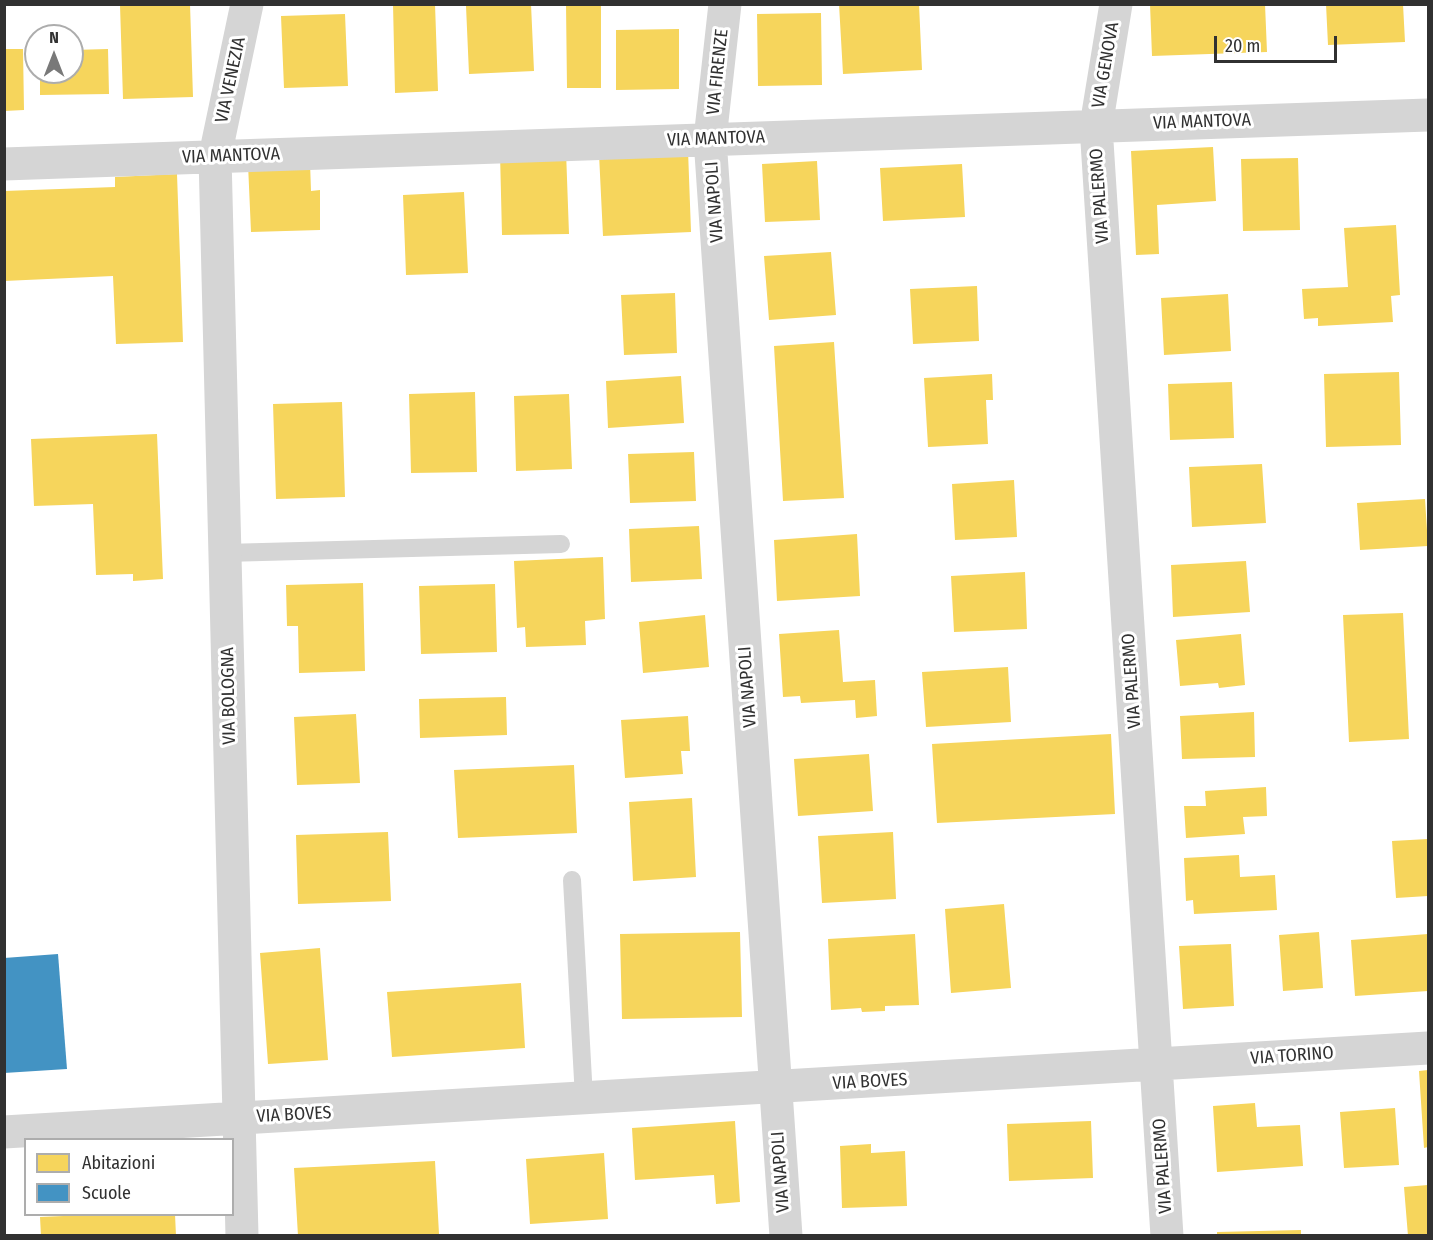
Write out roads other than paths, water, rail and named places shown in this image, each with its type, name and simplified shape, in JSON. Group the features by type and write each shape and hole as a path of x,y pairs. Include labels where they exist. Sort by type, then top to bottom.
{"street":[{"name":"VIA VENEZIA","path":"215,156 247,4"},
{"name":"VIA FIRENZE","path":"710,139 725,4"},
{"name":"VIA GENOVA","path":"1096,126 1116,4"},
{"name":"VIA MANTOVA","path":"4,164 1428,115"},
{"name":"VIA PALERMO","path":"1096,126 1167,1236"},
{"name":"VIA NAPOLI","path":"710,139 786,1236"},
{"name":"VIA BOLOGNA","path":"215,156 242,1236"},
{"name":"VIA TORINO","path":"1156,1064 1428,1048"},
{"name":"VIA BOVES","path":"4,1132 1156,1064"}],"lane":[{"path":"225,553 561,544"},
{"path":"572,879 584,1098"}]}
